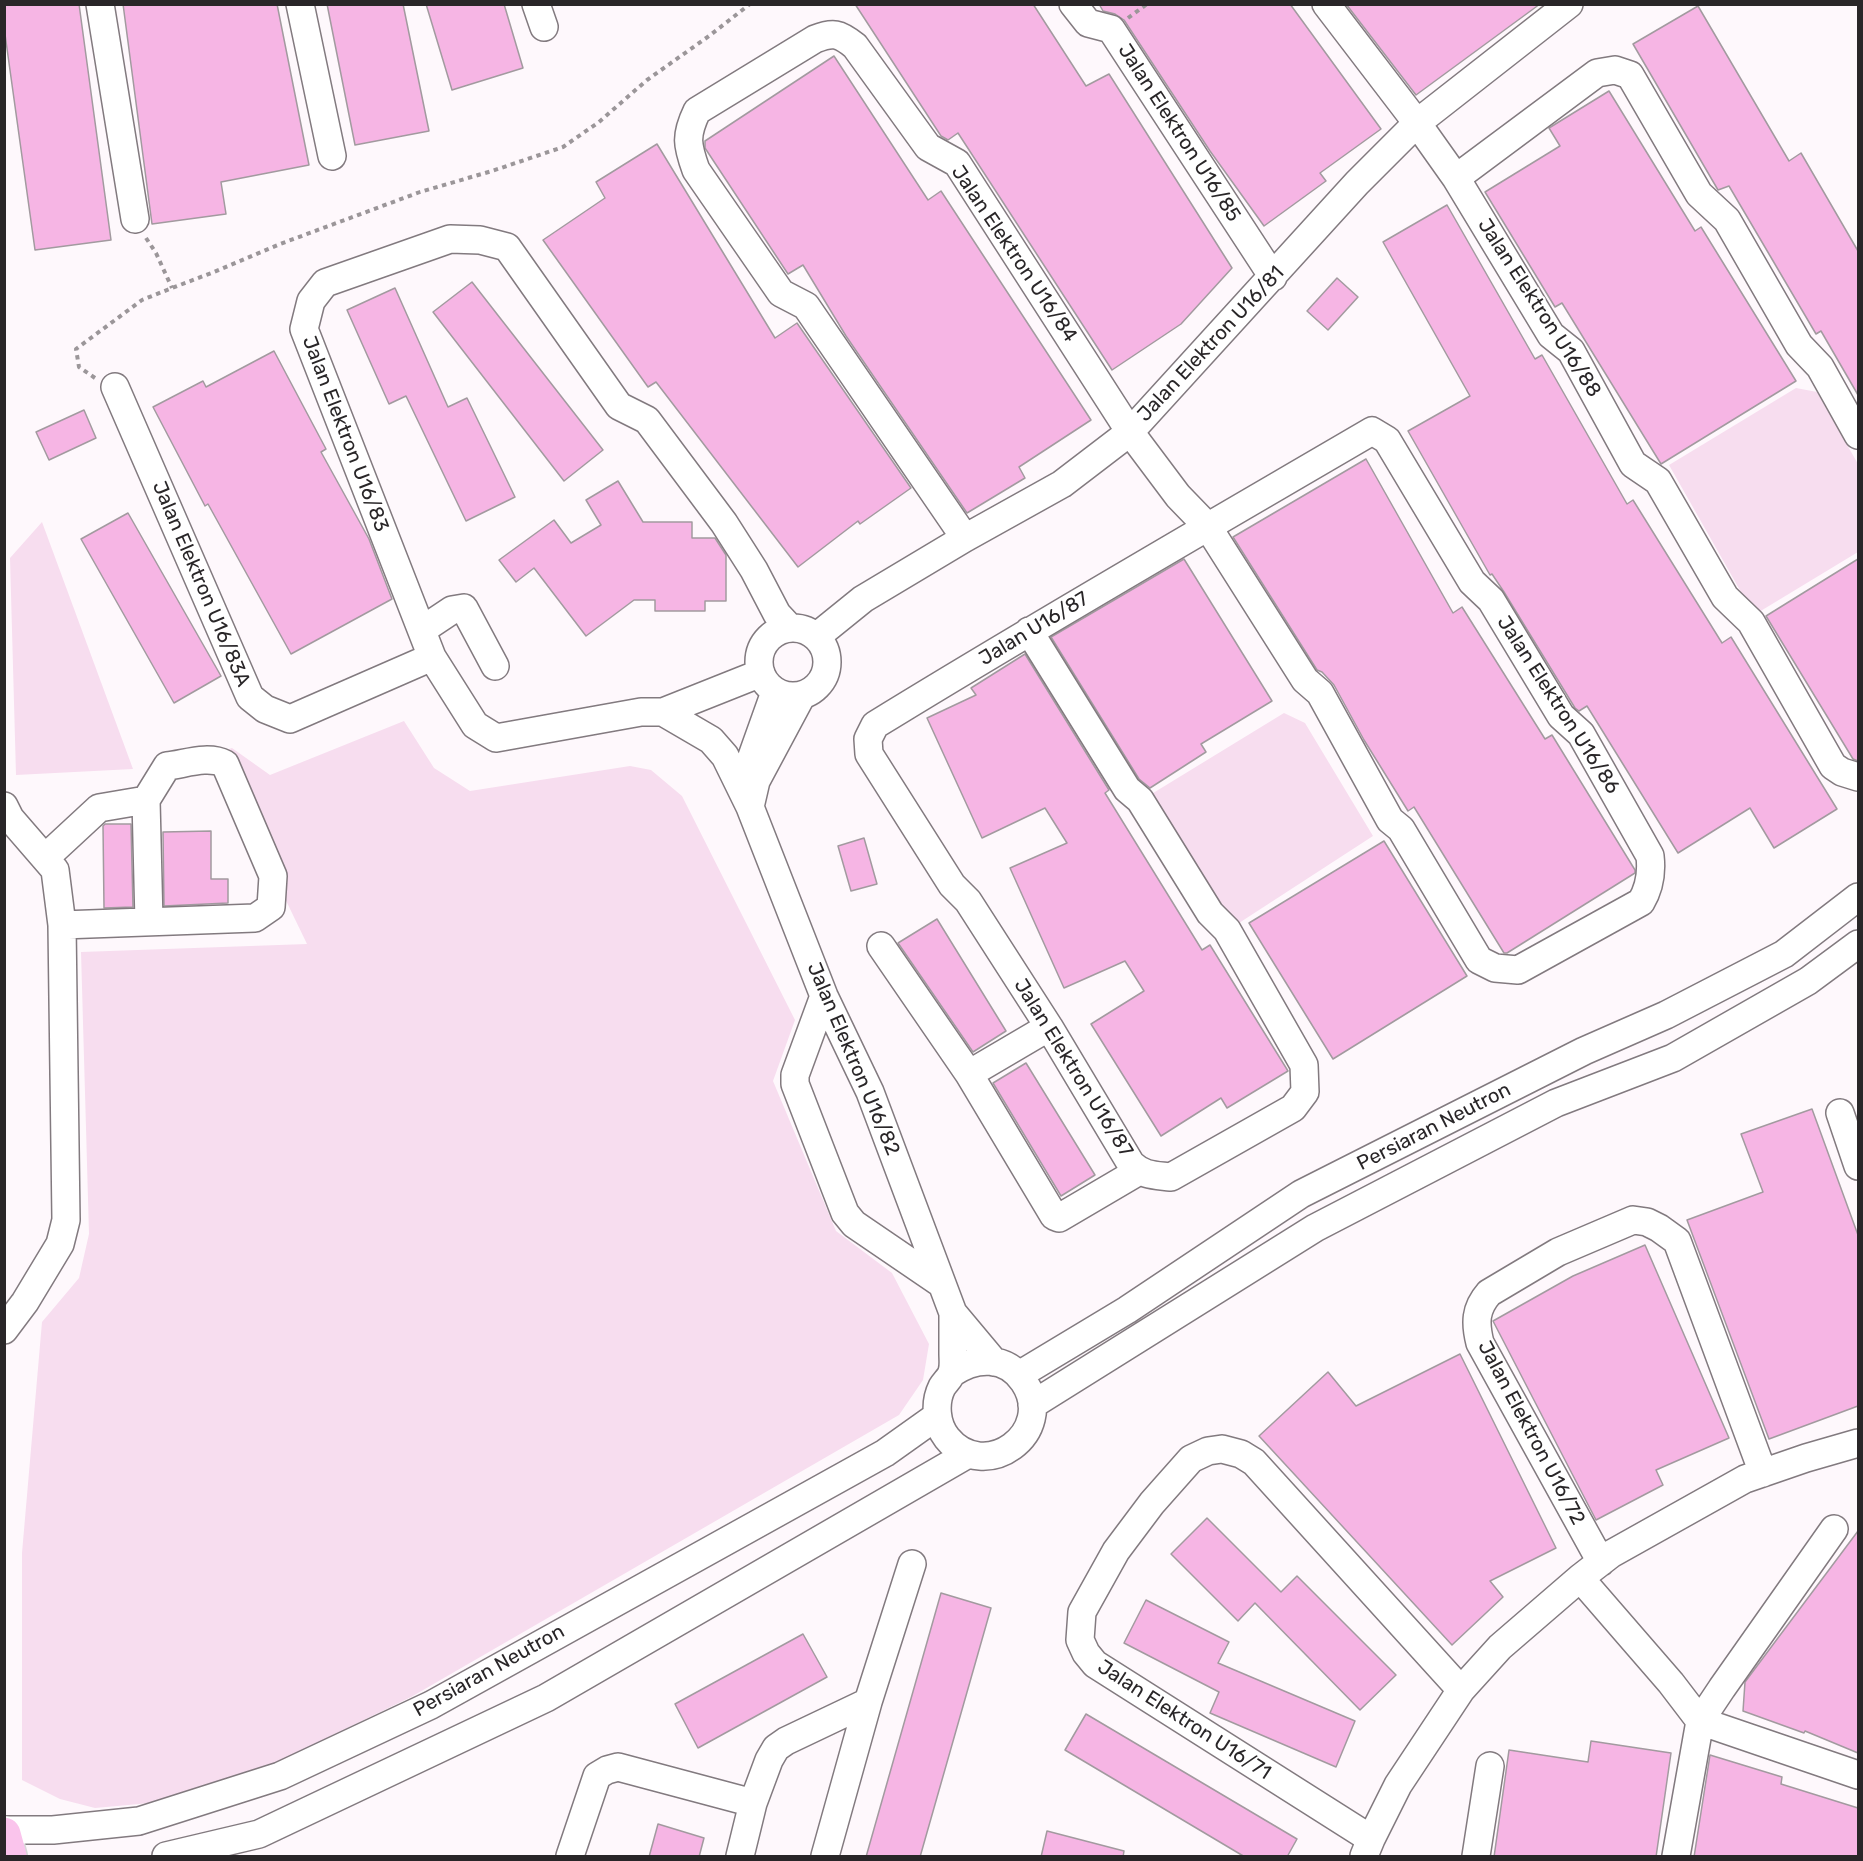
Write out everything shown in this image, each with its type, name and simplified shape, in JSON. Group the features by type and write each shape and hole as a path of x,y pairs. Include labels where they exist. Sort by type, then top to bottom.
{"main road":[{"path":"4,1832 10,1857"}],"street":[{"path":"100,4 135,219"},
{"path":"300,4 332,156"},
{"name":"Jalan Elektron U16/85","path":"1073,4 1088,23 1111,29 1273,277"},
{"path":"1326,4 1417,123"},
{"name":"Jalan Elektron U16/81","path":"816,637 863,599 1062,484 1130,432 1357,183 1417,123 1569,4"},
{"name":"Jalan Elektron U16/84","path":"965,538 806,306 781,294 696,170 688,148 687,137 697,111 815,39 836,34 855,45 928,147 957,163 1130,432"},
{"path":"1456,178 1597,73 1615,70 1630,75 1699,194 1727,220 1799,345 1820,367 1858,435"},
{"name":"Jalan Elektron U16/88","path":"1417,123 1456,178 1551,334 1571,351 1634,464 1658,481 1725,597 1751,622 1833,766 1842,772 1858,777"},
{"name":"Jalan Elektron U16/83","path":"768,682 663,712 641,712 496,738 475,725 432,657 304,329 311,302 325,283 450,239 480,240 507,247 619,406 646,420 712,526 754,570 777,614 790,628"},
{"name":"Jalan Elektron U16/83A","path":"115,387 250,697 265,709 290,719 432,657"},
{"name":"Jalan Elektron U16/86","path":"1130,432 1178,496 1208,527 1305,680 1320,693 1390,820 1401,829 1479,960 1495,968 1518,970 1641,902 1648,891 1652,871 1650,856 1581,734 1561,716 1491,600 1472,582 1387,440 1372,431 1208,527"},
{"name":"Jalan U16/87","path":"868,739 875,725 1029,631 1208,527"},
{"path":"422,630 452,610 464,608 495,666"},
{"path":"790,628 808,632 816,637 826,655 824,675 819,684 802,695 784,695 768,682 759,663 760,652 772,635 790,628"},
{"name":"Jalan Elektron U16/87","path":"868,739 869,754 952,885 968,901 1049,1027 1131,1164 1139,1171 1171,1176 1293,1108 1305,1092 1304,1065 1227,930 1210,913 1140,800 1127,789 1029,631"},
{"path":"750,807 746,774 768,682"},
{"path":"750,807 756,781 802,695"},
{"path":"663,712 711,740 725,756 750,807"},
{"path":"62,925 149,922 255,918 271,907 273,876 225,764 218,760 167,766 146,800 149,922"},
{"path":"45,858 99,808 146,800"},
{"path":"4,806 10,819 55,870 62,925 66,1220 60,1244 25,1302 4,1330"},
{"name":"Jalan Elektron U16/82","path":"750,807 824,996 870,1092 953,1313"},
{"name":"Persiaran Neutron","path":"1019,1375 1127,1310 1301,1194 1584,1050 1666,1015 1784,954 1858,897"},
{"name":"Persiaran Neutron","path":"1032,1405 1315,1228 1556,1103 1673,1058 1808,981 1858,944"},
{"path":"880,946 969,1074 1056,1218 1139,1171"},
{"path":"824,996 795,1075 795,1084 845,1213 854,1224 942,1284"},
{"path":"969,1074 1049,1027"},
{"path":"1840,1113 1858,1166"},
{"name":"Jalan Elektron U16/72","path":"1700,1721 1590,1570 1480,1343 1477,1313 1481,1302 1489,1293 1558,1252 1633,1220 1647,1222 1659,1228 1677,1242 1764,1473"},
{"path":"953,1313 993,1362"},
{"path":"952,1373 953,1313"},
{"path":"979,1361 993,1362 1007,1366 1019,1375 1030,1394 1031,1421 1024,1436 1014,1447 1000,1454 984,1457 969,1454 957,1448 948,1439 941,1428 938,1400 943,1385 952,1373 965,1365 979,1361"},
{"name":"Persiaran Neutron","path":"4,1832 53,1830 139,1821 280,1776 431,1705 885,1453 938,1416"},
{"path":"1367,1848 1398,1785 1461,1690 1500,1647 1590,1570 1611,1554 1735,1485 1806,1458 1858,1443"},
{"name":"Jalan Elektron U16/71","path":"1367,1848 1095,1664 1086,1653 1080,1640 1082,1612 1116,1551 1152,1503 1191,1459 1222,1449 1241,1454 1254,1462 1461,1690"},
{"path":"166,1857 259,1834 546,1698 969,1454"},
{"path":"1676,1857 1700,1721 1834,1529"},
{"path":"825,1857 868,1702 912,1564"},
{"path":"740,1857 753,1803 769,1760 776,1748 868,1702"},
{"path":"1700,1721 1858,1775"},
{"path":"1476,1857 1490,1766"},
{"path":"570,1857 597,1776 607,1770 618,1767 753,1803"}],"path":[{"path":"115,387 79,367 76,349 142,300 280,244 409,196 563,147 599,122 647,80 750,4"},
{"path":"135,219 156,253 172,288"}],"shaded area":[{"path":"1796,388 1817,392 1858,464 1858,552 1754,615 1669,465"},
{"path":"42,522 133,769 16,775 10,558"},
{"path":"1284,713 1305,723 1373,836 1239,923 1224,914 1145,798"},
{"path":"404,721 434,768 470,791 630,766 651,770 682,796 795,1020 773,1081 836,1231 892,1273 929,1344 923,1380 899,1415 411,1697 261,1770 150,1803 95,1808 60,1799 22,1780 22,1553 42,1322 79,1278 89,1234 81,952 307,944 215,754 232,748 270,775"}],"building":[{"path":"4,4 79,4 111,240 35,250 4,27"},
{"path":"123,4 277,4 309,165 221,182 226,214 152,224"},
{"path":"327,4 403,4 429,131 355,145"},
{"path":"426,4 504,4 523,68 452,90"},
{"path":"855,4 1033,4 1086,86 1109,74 1232,268 1181,324 1112,370 958,133 948,140 941,136"},
{"path":"1099,4 1290,4 1381,129 1320,173 1326,181 1264,226 1210,151 1124,20 1115,14 1103,11"},
{"path":"1346,4 1540,4 1416,95"},
{"path":"1698,6 1789,161 1801,153 1858,251 1858,395 1821,331 1816,334 1729,186 1718,190 1633,44"},
{"path":"834,56 928,200 941,191 1091,420 1019,467 1025,478 967,513 846,336 803,265 788,274 705,148 705,141"},
{"path":"1609,91 1695,231 1701,227 1796,381 1661,464 1562,303 1555,307 1485,192 1560,146 1549,128"},
{"path":"657,144 775,338 797,323 911,488 860,524 858,521 798,567 656,382 648,387 543,240 605,198 596,182"},
{"path":"1447,205 1535,359 1542,355 1627,504 1633,500 1722,643 1731,637 1837,809 1774,848 1750,808 1678,853 1587,706 1579,711 1575,708 1504,592 1492,574 1490,575 1408,431 1470,396 1383,242"},
{"path":"1337,278 1358,297 1328,330 1307,311"},
{"path":"472,282 603,450 564,481 433,312"},
{"path":"395,288 448,407 467,398 515,497 466,521 406,396 389,404 347,310"},
{"path":"274,351 326,449 321,452 369,539 392,599 291,654 208,504 205,506 153,407 203,381 206,387"},
{"path":"84,410 96,438 49,460 36,432"},
{"path":"1366,459 1453,613 1462,607 1545,739 1552,735 1635,870 1635,873 1507,953 1504,953 1414,807 1408,811 1364,740 1334,685 1322,672 1317,670 1233,537"},
{"path":"618,481 643,522 692,522 692,538 715,538 726,555 726,601 705,601 705,611 655,611 655,600 634,600 586,636 534,568 516,582 499,560 554,520 571,543 601,525 586,500"},
{"path":"128,513 221,676 174,703 81,539"},
{"path":"1184,559 1272,701 1201,744 1206,752 1150,788 1139,779 1051,637"},
{"path":"1858,559 1858,761 1853,759 1766,616"},
{"path":"1025,654 1109,790 1105,793 1202,950 1210,945 1288,1071 1227,1108 1221,1098 1161,1136 1091,1024 1144,991 1125,961 1064,988 1010,868 1067,843 1045,808 982,838 927,718 976,695 971,688"},
{"path":"105,824 131,824 133,907 104,908 103,826"},
{"path":"211,831 211,879 228,879 228,903 164,906 163,832"},
{"path":"864,838 877,884 851,891 838,846"},
{"path":"1384,841 1467,976 1333,1059 1249,923"},
{"path":"937,919 1006,1031 973,1052 898,943"},
{"path":"1026,1063 1095,1175 1061,1196 993,1083"},
{"path":"1812,1109 1858,1235 1858,1406 1769,1439 1687,1220 1763,1192 1741,1134"},
{"path":"1645,1245 1729,1438 1656,1470 1663,1485 1596,1520 1493,1321 1573,1276"},
{"path":"1460,1354 1556,1548 1490,1581 1503,1597 1452,1645 1259,1436 1328,1372 1356,1406"},
{"path":"1207,1518 1281,1592 1297,1576 1396,1675 1360,1710 1255,1603 1238,1621 1171,1554"},
{"path":"1858,1531 1858,1753 1805,1731 1804,1733 1743,1711 1745,1682"},
{"path":"941,1593 991,1608 920,1857 866,1857"},
{"path":"1146,1600 1229,1642 1218,1663 1355,1721 1336,1767 1210,1713 1219,1692 1124,1643"},
{"path":"803,1634 827,1677 698,1748 675,1704"},
{"path":"1086,1714 1297,1839 1287,1857 1245,1857 1065,1750"},
{"path":"1591,1741 1671,1753 1656,1857 1494,1857 1509,1750 1588,1762"},
{"path":"1710,1755 1782,1777 1781,1784 1858,1808 1858,1857 1694,1857"},
{"path":"658,1824 704,1838 699,1857 649,1857"},
{"path":"1047,1831 1124,1851 1123,1857 1041,1857"}]}
